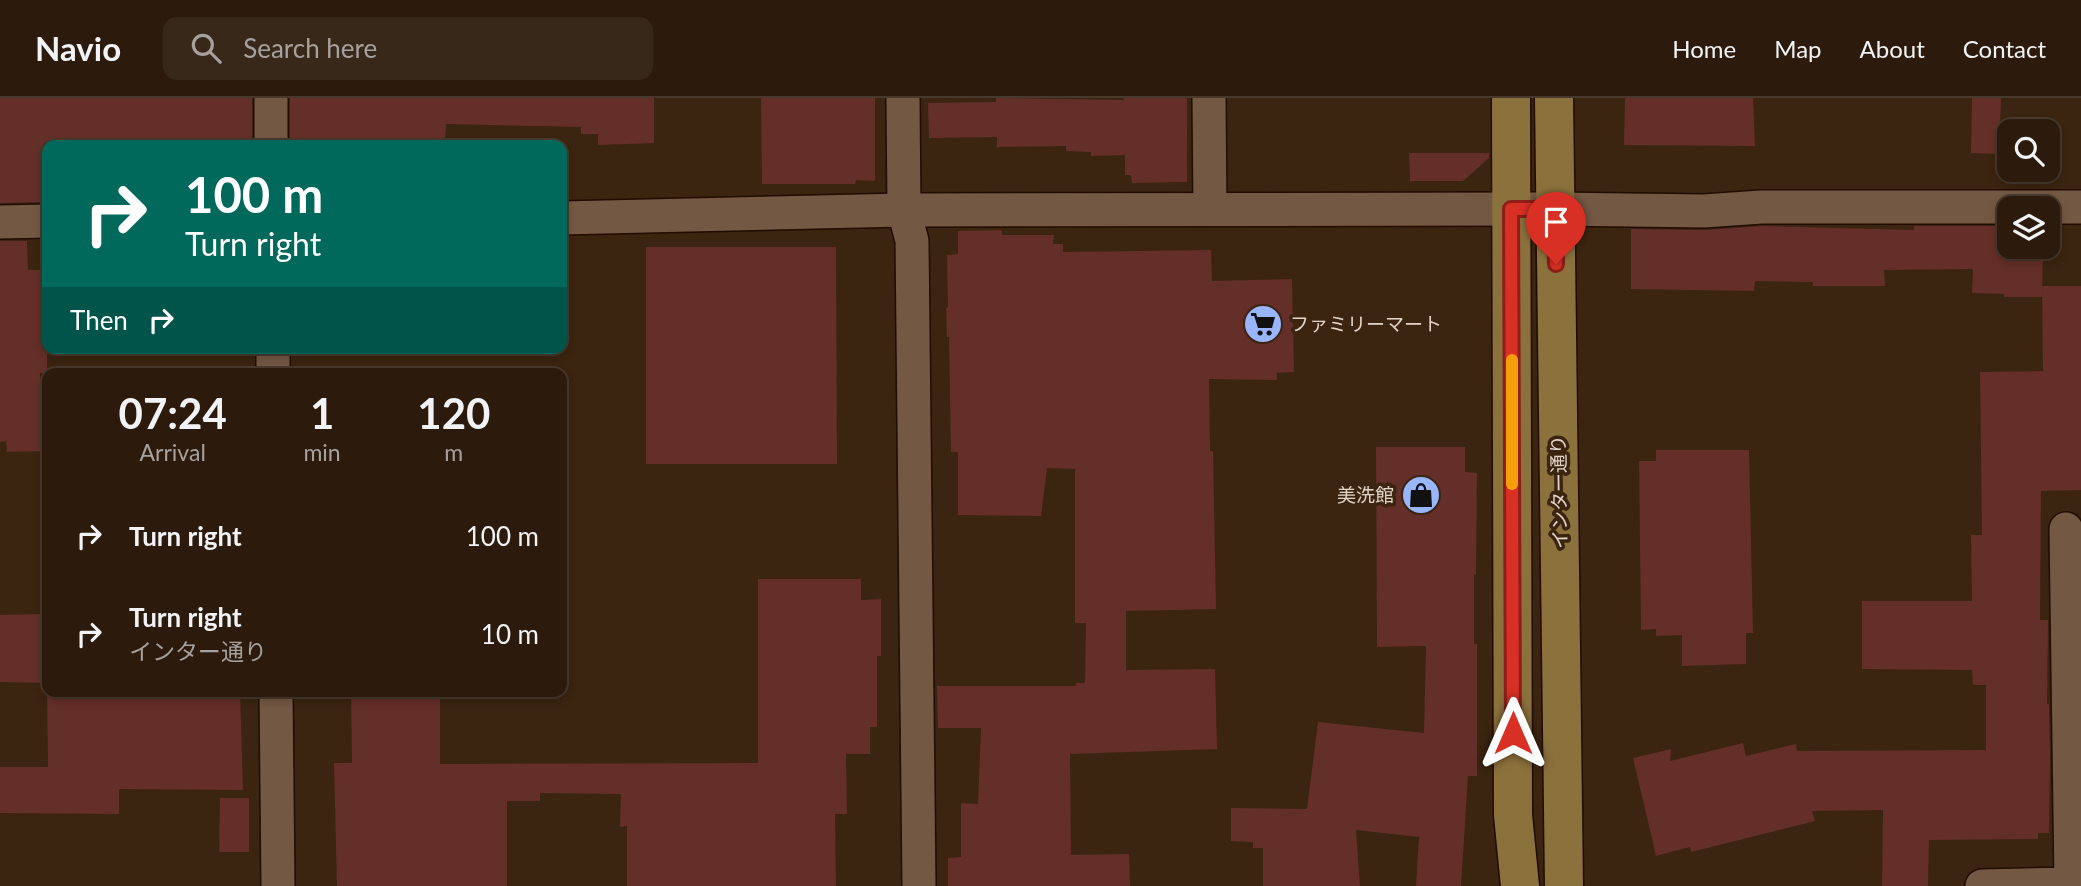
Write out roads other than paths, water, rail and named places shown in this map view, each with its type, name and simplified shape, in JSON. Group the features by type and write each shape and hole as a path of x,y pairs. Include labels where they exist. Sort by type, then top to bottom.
{"main road":[{"path":"1511,98 1513,815 1520,886"},
{"name":"インター通り","path":"1554,98 1563,886"},
{"path":"1501,886 1513,815"}],"street":[{"path":"271,98 271,140"},
{"path":"903,98 904,211 912,241 919,886"},
{"path":"1209,98 1210,209"},
{"path":"567,218 904,211 1704,211 1761,207 2081,207"},
{"path":"0,222 42,221"},
{"path":"1983,886 2071,884 2066,529"},
{"path":"276,697 278,886"}],"place":[{"name":"ファミリーマート","path":"1263,324"},
{"name":"美洗館","path":"1421,495"}]}
